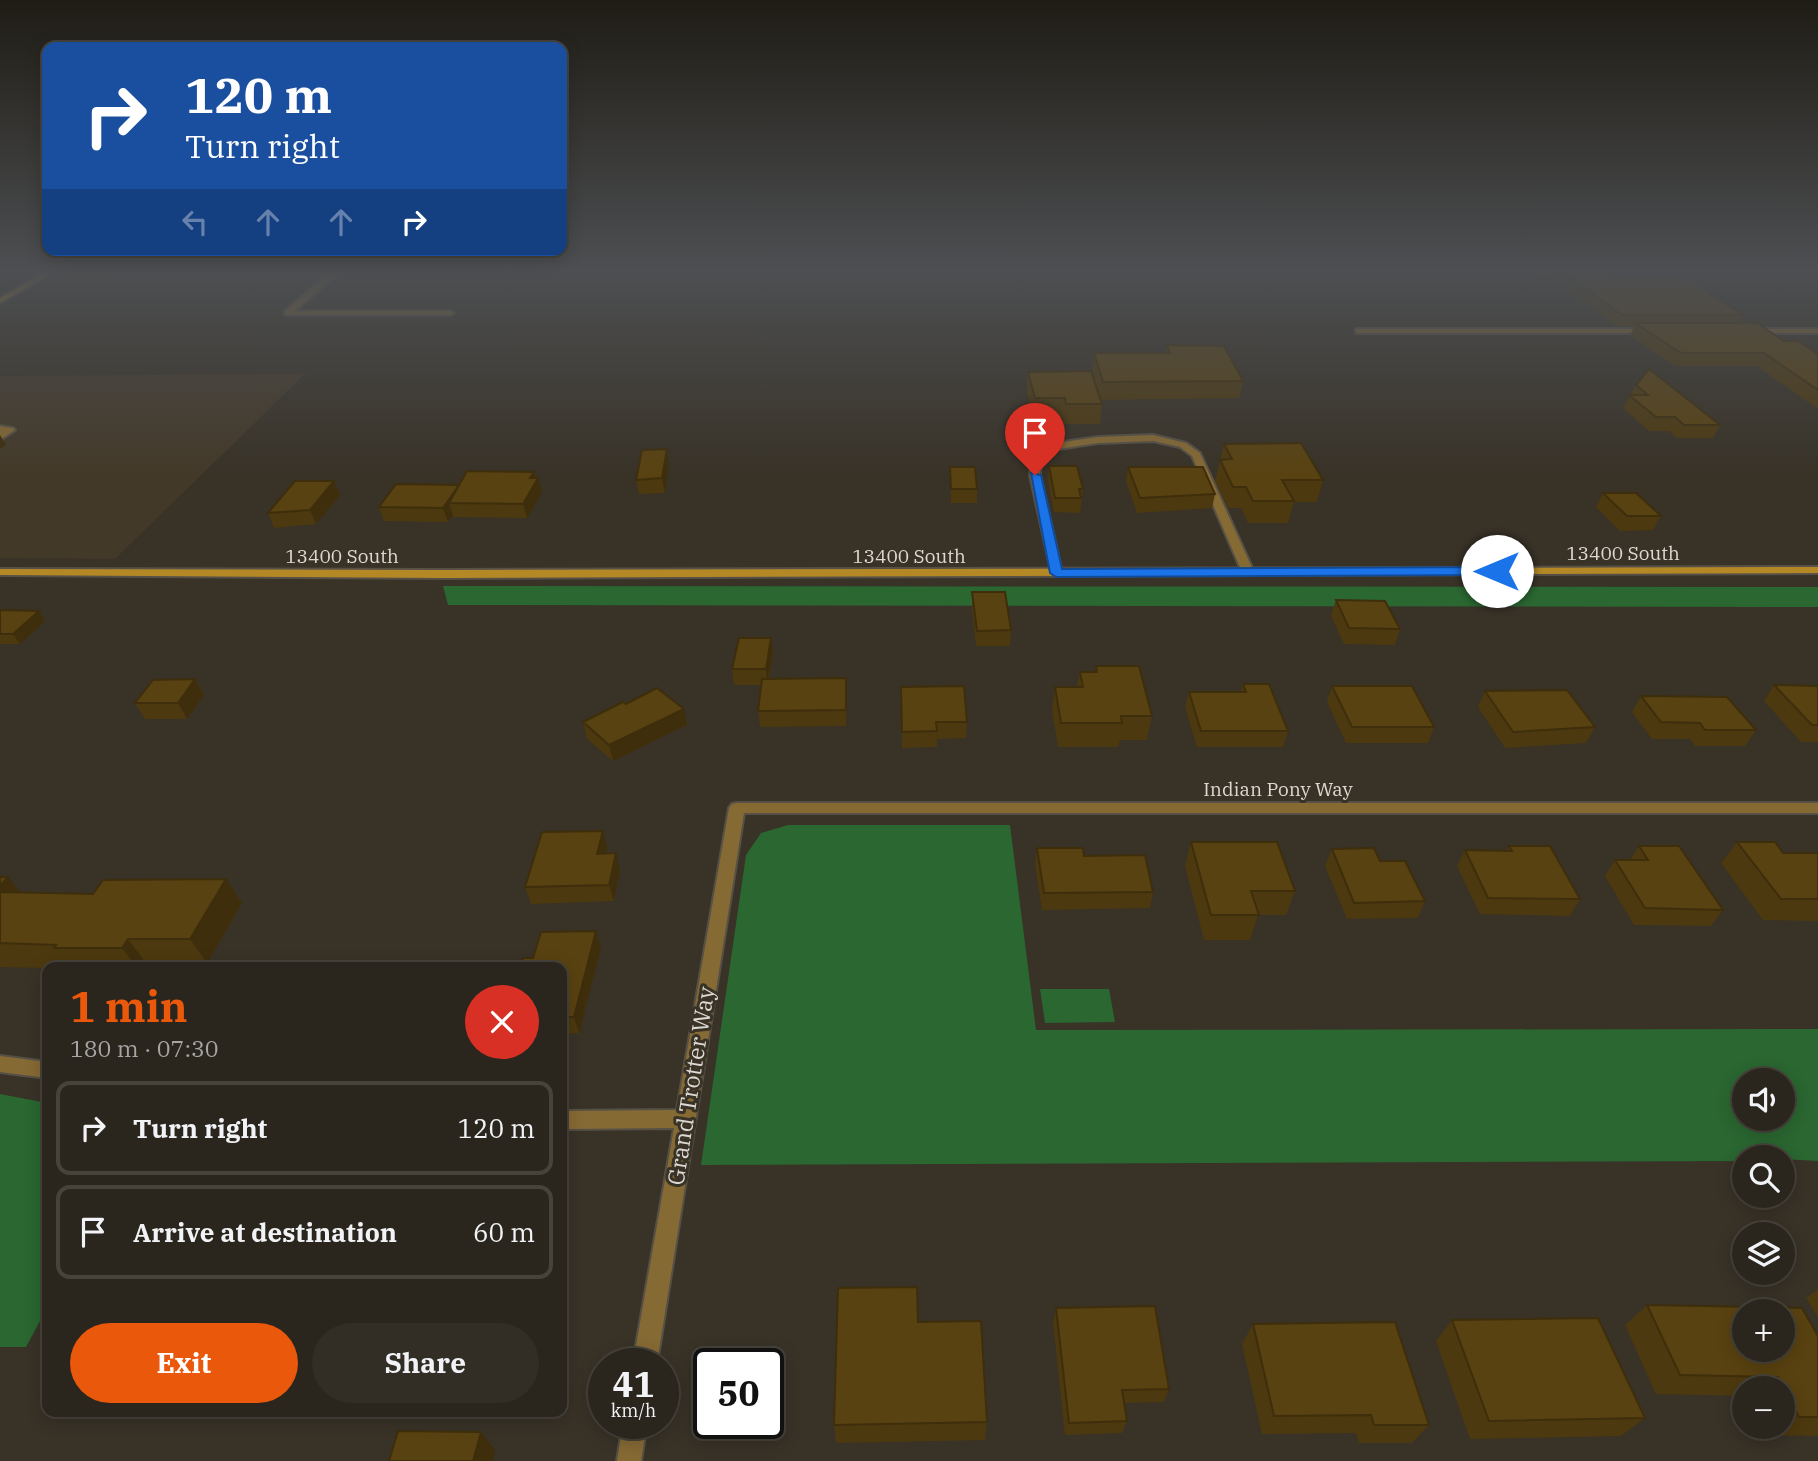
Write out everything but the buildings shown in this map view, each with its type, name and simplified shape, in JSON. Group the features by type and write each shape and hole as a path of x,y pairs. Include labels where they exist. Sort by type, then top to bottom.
{"main road":[{"name":"13400 South","path":"0,572 1056,573 1818,570"}],"street":[{"path":"0,429 10,430 0,438"},
{"path":"1056,573 1035,475 1036,458 1049,447 1098,440 1153,438 1183,445 1196,455 1248,572"},
{"name":"Indian Pony Way","path":"737,808 1818,808"},
{"name":"Grand Trotter Way","path":"648,1348 737,808"},
{"path":"0,1064 42,1069"},
{"path":"567,1120 686,1119"},
{"path":"629,1461 632,1439"}],"shaded area":[{"path":"305,374 115,559 0,558 0,376"}],"green space":[{"path":"443,586 1818,587 1818,607 448,605"},
{"path":"788,825 1010,825 1036,1030 1818,1029 1818,1161 1795,1160 1795,1145 1732,1145 1732,1161 701,1165 746,855 761,833"},
{"path":"1040,989 1109,989 1115,1022 1045,1023"},
{"path":"0,1094 42,1102 42,1317 26,1347 0,1347"}],"route":[{"path":"1035,475 1056,573 1497,571"}]}
